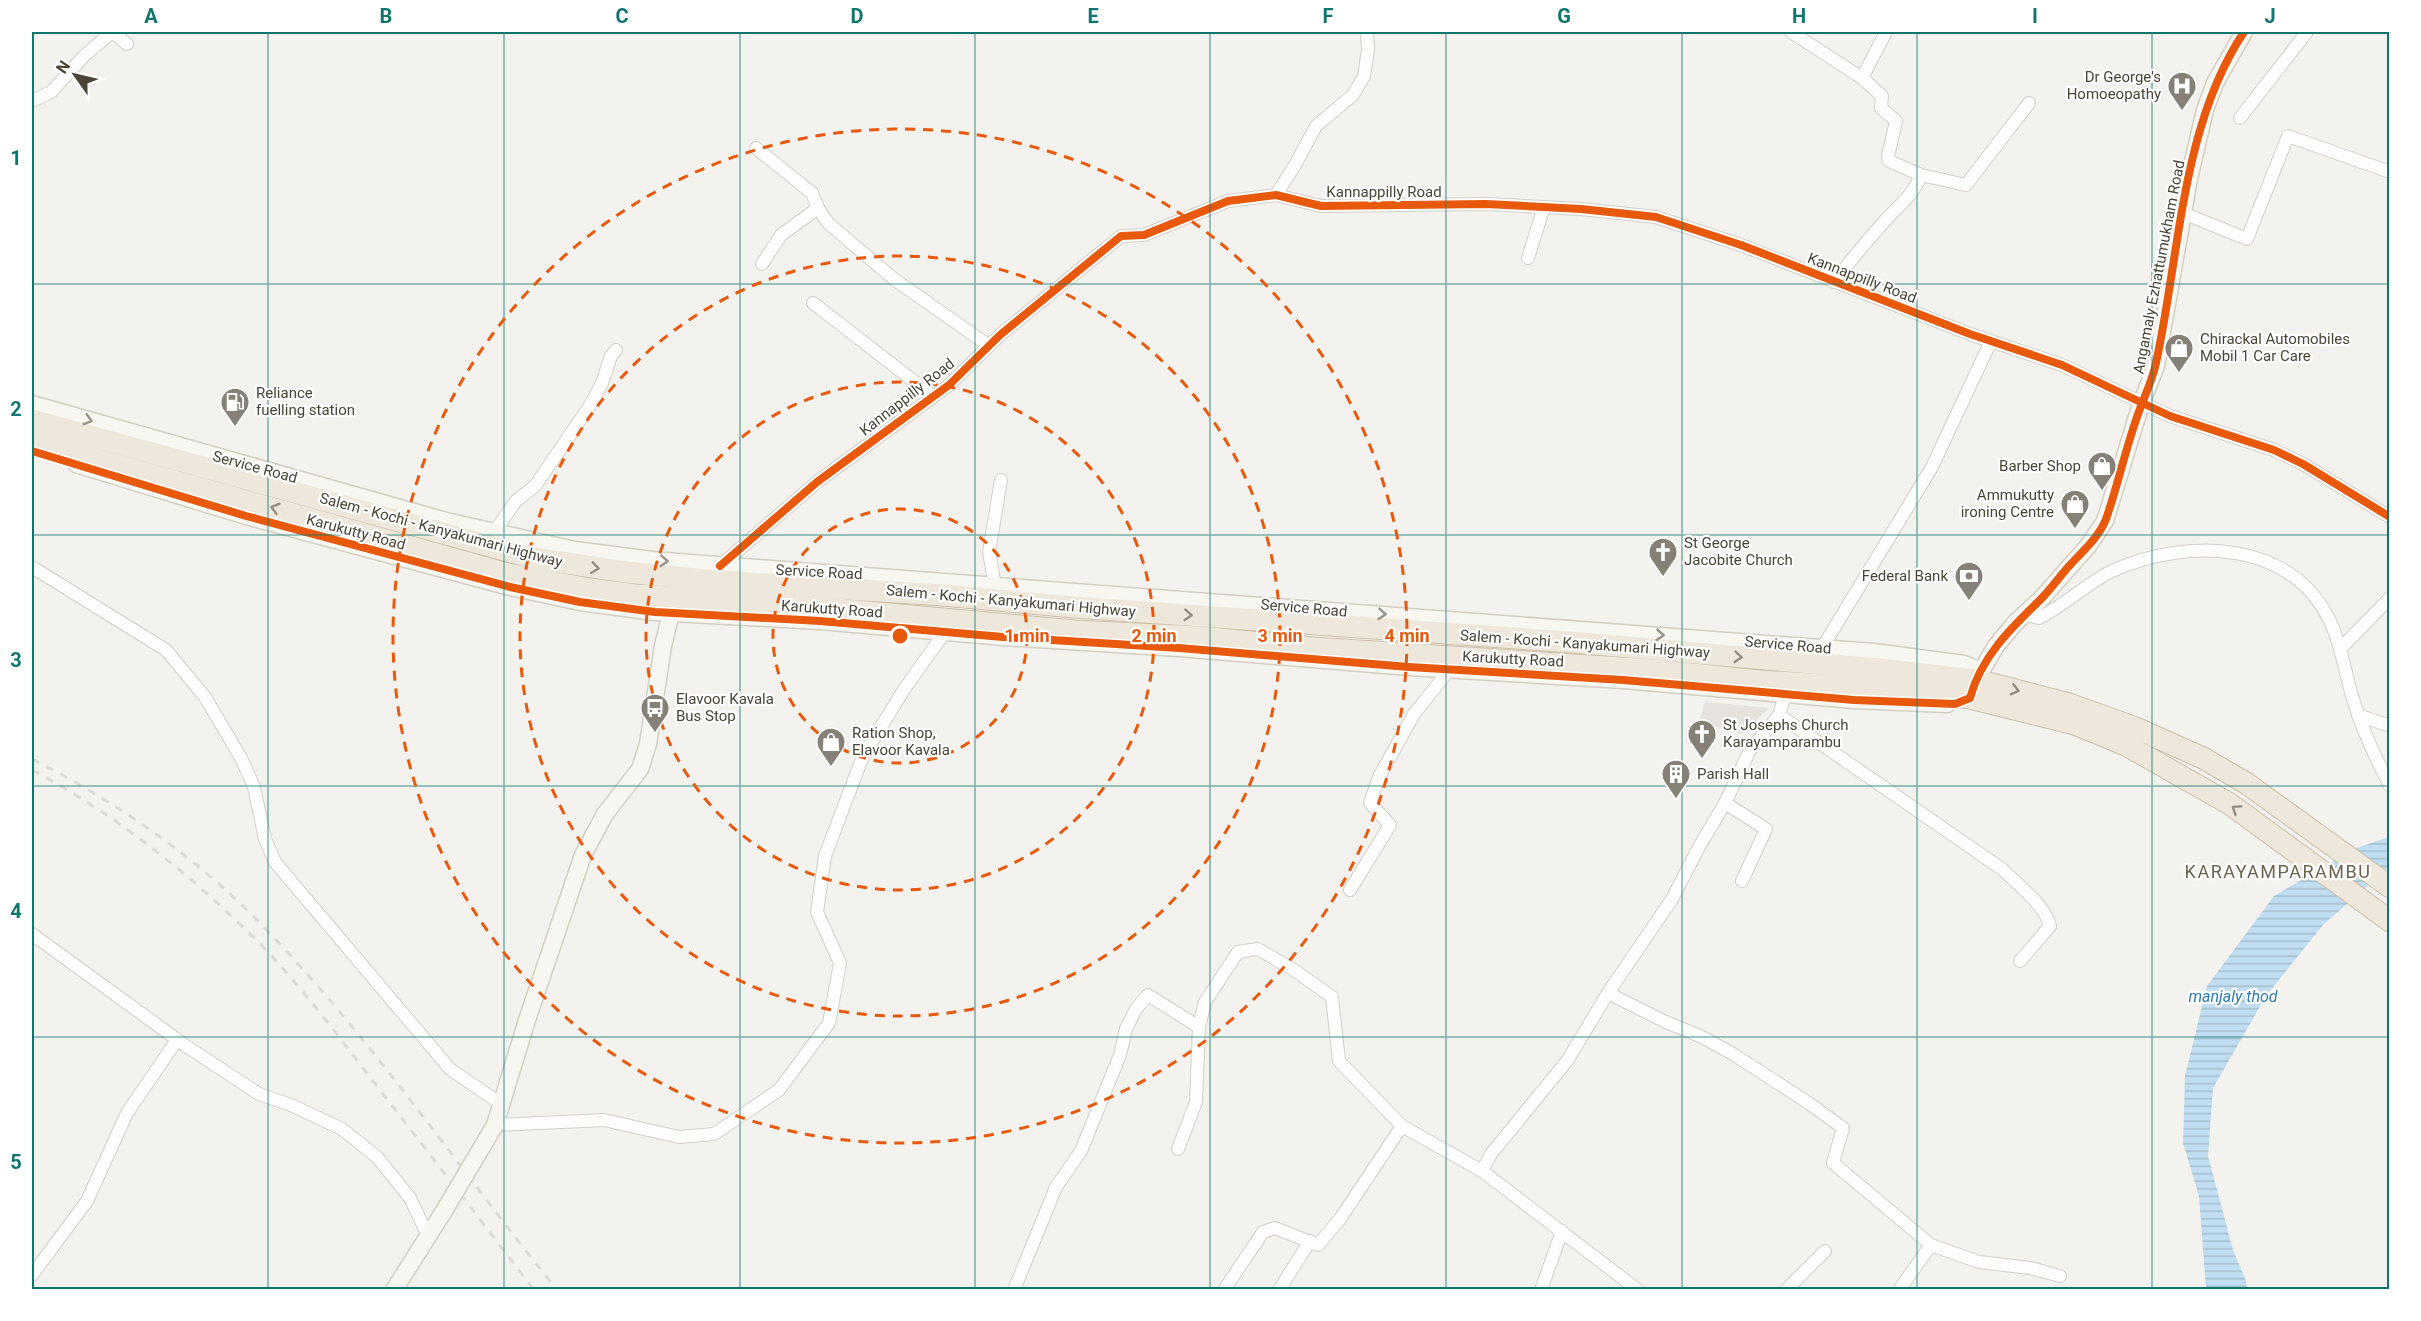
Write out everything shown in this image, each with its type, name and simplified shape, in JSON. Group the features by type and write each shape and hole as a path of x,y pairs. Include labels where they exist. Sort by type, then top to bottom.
{"highway":[{"name":"Salem - Kochi - Kanyakumari Highway","path":"32,420 533,558 626,572 713,573 1571,642 1879,669 1976,683 2069,704 2136,728 2203,758 2246,783 2390,887"},
{"name":"Salem - Kochi - Kanyakumari Highway","path":"32,441 508,574 673,605 906,615 1075,631 1199,637 1313,648 1652,670 1760,681 1921,691 1976,683 2126,745 2230,804 2387,920"}],"street":[{"path":"32,101 51,92 84,56 112,32 127,44"},
{"path":"1276,195 1316,126 1353,95 1364,76 1368,50 1366,32"},
{"path":"1791,32 1862,78 1882,96 1881,108 1896,121 1888,156 1889,161 1921,175 1966,185 2029,103"},
{"path":"1862,78 1886,32"},
{"name":"Angamaly Ezhattumukham Road","path":"1976,683 1996,646 2088,546 2105,521 2141,404 2156,366 2183,213 2205,110 2215,83 2244,32"},
{"path":"2240,118 2307,32"},
{"path":"2183,213 2247,239 2288,136 2390,172"},
{"path":"756,148 812,193 828,223 895,280 987,345"},
{"path":"1834,282 1861,247 1907,200 1921,175"},
{"name":"Kannappilly Road","path":"713,573 817,482 949,385 987,345 1120,236 1144,235 1228,201 1276,195 1321,206 1486,204 1656,217 1741,245 1991,341 2062,365 2141,404 2199,428 2289,457 2390,517"},
{"path":"1528,258 1544,207"},
{"path":"762,264 782,235 818,208"},
{"path":"813,303 933,396"},
{"path":"1822,648 1932,467 1991,341"},
{"path":"494,532 516,501 535,486 589,407 602,383 611,356 616,350"},
{"name":"Service Road","path":"32,404 446,521 575,550 652,560 713,573 873,575 1822,648 1920,657 1964,664 1976,683"},
{"name":"Karukutty Road","path":"32,452 265,522 510,587 580,602 673,605 945,632 1623,680 1785,695 1955,704 1976,683"},
{"path":"995,586 989,552 1001,480"},
{"path":"2023,615 2037,618 2043,616 2086,586 2129,565 2182,552 2219,550 2255,557 2276,565 2312,592 2325,609 2340,649 2358,715 2390,786"},
{"path":"32,567 166,650 205,697 241,758 254,787 265,839 275,862 450,1069 501,1104"},
{"path":"2340,649 2390,598"},
{"path":"394,1290 495,1125 527,1020 583,855 605,814 640,769 648,744 663,646 673,605"},
{"path":"495,1125 604,1120 679,1137 714,1134 779,1090 830,1023 840,963 817,912 825,856 862,756 905,688 945,632"},
{"path":"1350,890 1389,825 1370,803 1379,777 1414,714 1450,669"},
{"path":"1482,1171 1491,1154 1567,1061 1608,993 1672,899 1725,803 1750,750 1779,715 1785,695"},
{"path":"1779,715 2002,869 2034,900 2049,920 2050,926 2020,961"},
{"path":"2358,715 2390,726"},
{"path":"1725,803 1764,827 1766,831 1742,880"},
{"path":"32,934 177,1040 259,1094 291,1105 342,1129 377,1157 410,1198 428,1236"},
{"path":"1178,1149 1196,1102 1199,1027 1206,1002 1238,952 1258,949 1294,970 1332,997 1339,1061 1402,1126 1482,1171 1638,1290"},
{"path":"1608,993 1733,1054 1843,1128 1833,1163 1931,1245 1979,1262 2030,1268 2060,1276"},
{"path":"1014,1290 1056,1187 1081,1151 1120,1055 1126,1029 1136,1009 1148,995 1199,1027"},
{"path":"32,1275 87,1201 127,1113 177,1040"},
{"path":"1224,1290 1263,1232 1275,1228 1318,1245 1340,1219 1402,1126"},
{"path":"1541,1290 1562,1231"},
{"path":"1279,1290 1310,1242"},
{"path":"1899,1290 1931,1245"},
{"path":"1786,1290 1825,1251"}],"shaded area":[{"path":"1705,702 1769,708 1742,734 1699,722"}],"water":[{"name":"manjaly thod","path":"2389,837 2389,867 2323,925 2266,996 2213,1088 2208,1156 2233,1250 2247,1289 2206,1289 2199,1196 2183,1143 2185,1076 2207,986 2274,896 2356,848"}],"railway":[{"path":"32,759 92,792 150,830 205,872 256,919 297,962 374,1053 557,1290"},
{"path":"32,770 90,804 144,842 221,906 265,949 338,1036 534,1290"}],"cycle path":[{"path":"32,451 246,516 510,587 580,602 655,612 820,621 1409,667 1623,680 1854,700 1955,704 1970,698 1982,669 1998,644 2090,544 2106,519 2137,416 2156,363 2185,192 2195,149 2207,108 2223,69 2244,32"},
{"path":"720,566 817,482 949,385 1000,335 1121,236 1144,235 1228,201 1276,195 1321,206 1486,204 1581,209 1656,217 1741,245 1970,334 2062,365 2170,416 2274,450 2303,464 2390,517"}],"place":[{"name":"Dr George's Homoeopathy","path":"2182,112"},
{"name":"Chirackal Automobiles Mobil 1 Car Care","path":"2179,374"},
{"name":"Reliance fuelling station","path":"235,428"},
{"name":"Barber Shop","path":"2102,492"},
{"name":"Ammukutty ironing Centre","path":"2075,530"},
{"name":"St George Jacobite Church","path":"1663,578"},
{"name":"Federal Bank","path":"1969,602"},
{"name":"Elavoor Kavala Bus Stop","path":"655,734"},
{"name":"St Josephs Church Karayamparambu","path":"1702,760"},
{"name":"Ration Shop, Elavoor Kavala","path":"831,768"},
{"name":"Parish Hall","path":"1676,800"}],"district":[{"name":"KARAYAMPARAMBU","path":"2278,872"}]}
